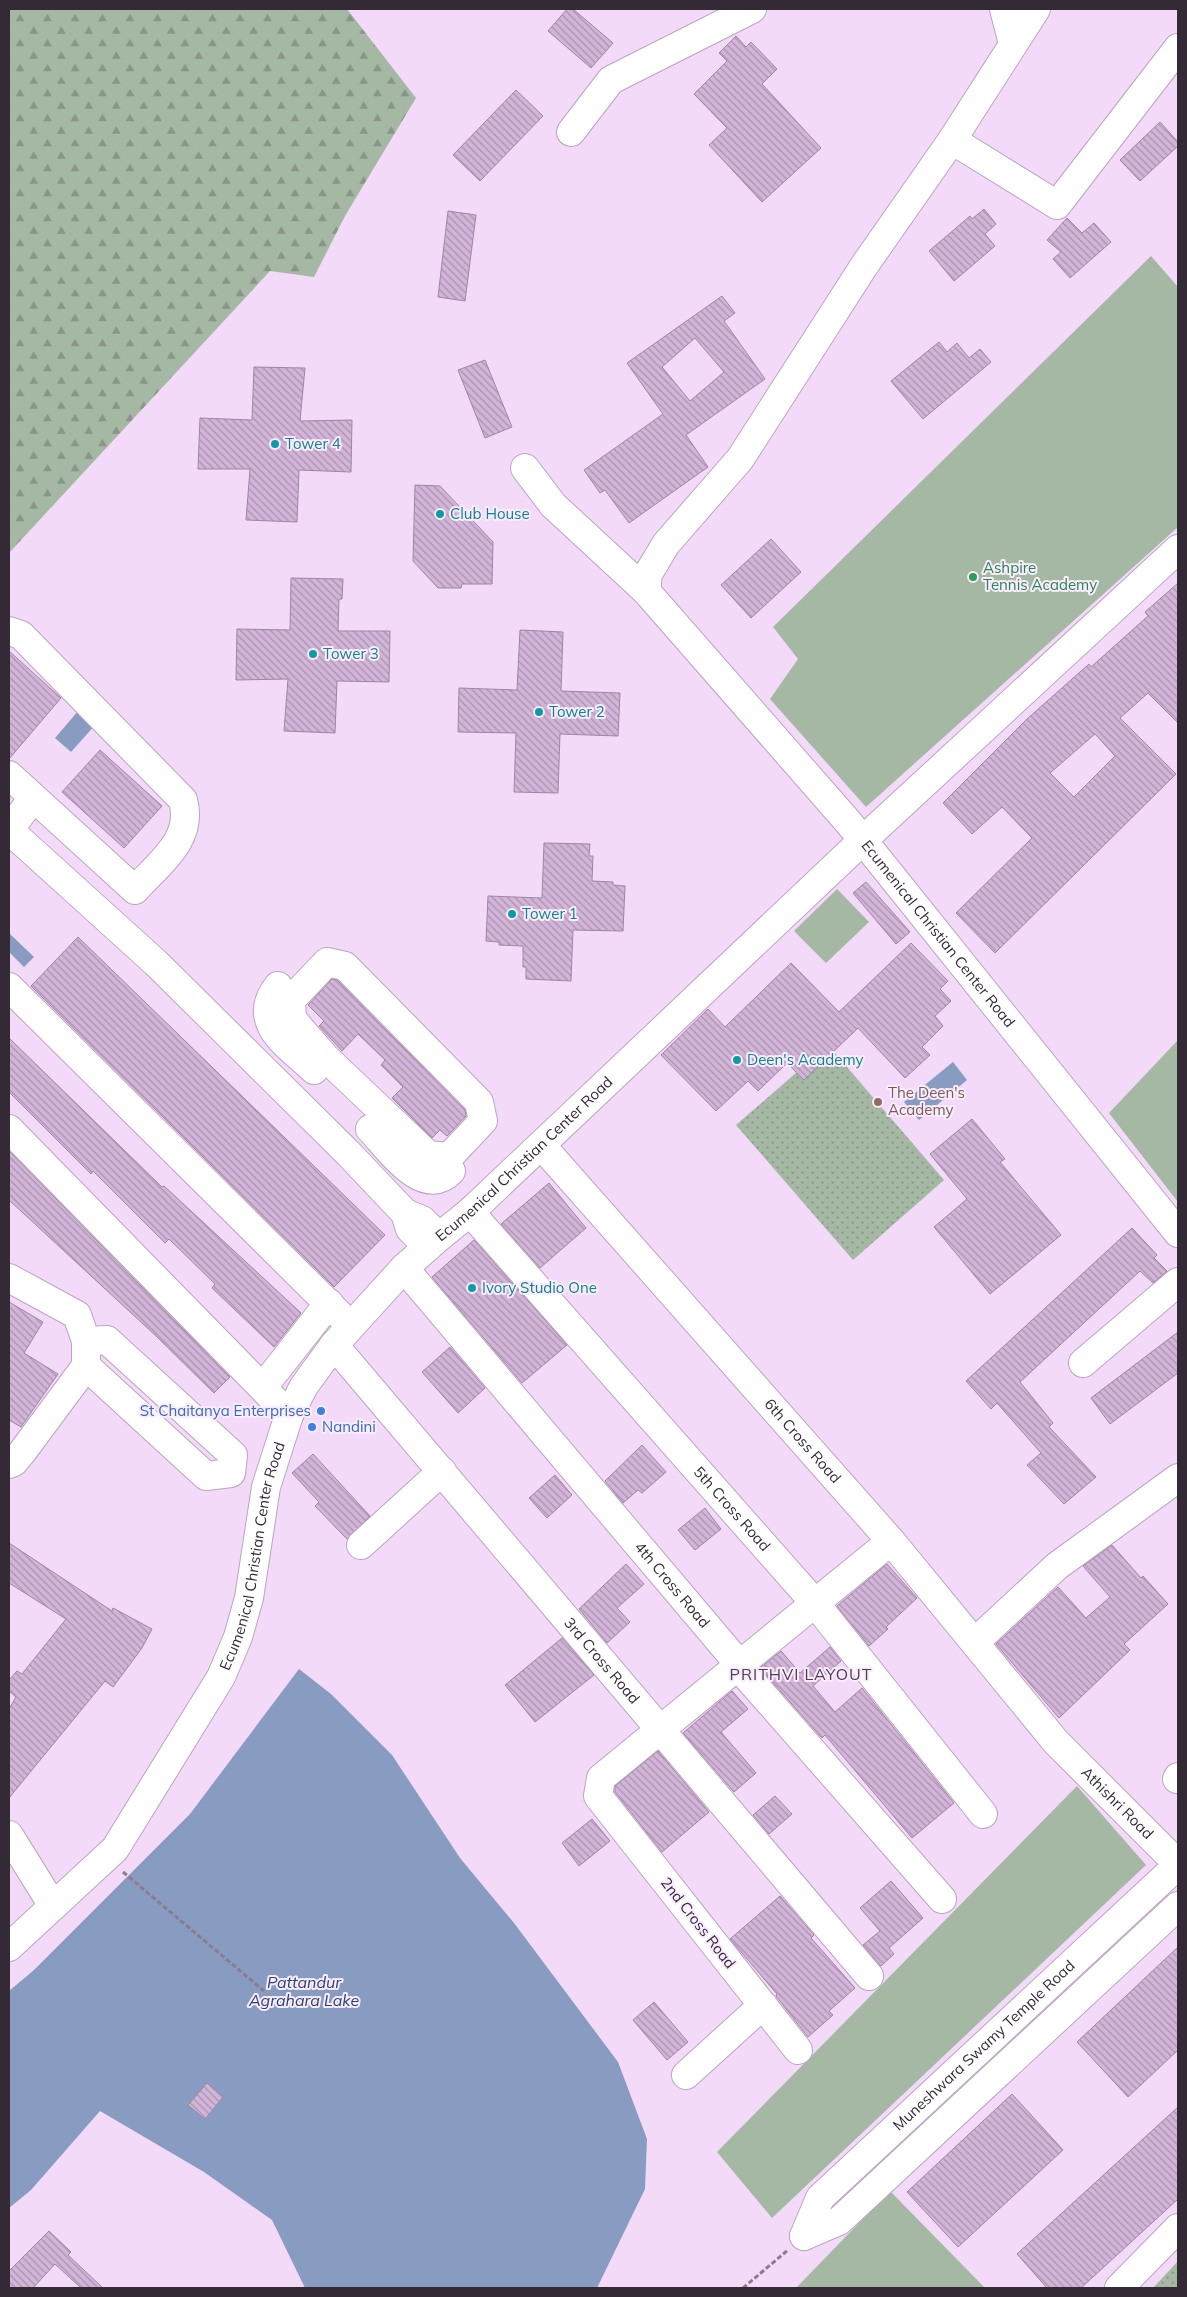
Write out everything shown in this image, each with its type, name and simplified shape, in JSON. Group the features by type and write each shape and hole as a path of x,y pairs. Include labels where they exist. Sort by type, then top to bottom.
{"street":[{"path":"571,132 611,80 752,9"},
{"path":"1004,9 1013,44"},
{"path":"646,592 648,574 666,544 740,459 864,266 952,140 1036,9"},
{"path":"952,140 1057,205 1178,48"},
{"path":"526,468 553,505 646,592 849,823 862,841 1178,549"},
{"path":"9,631 21,635 183,800 187,814 180,840 135,890"},
{"path":"9,775 139,895 148,892 175,860"},
{"path":"33,798 9,830 156,963 290,1095 405,1213 410,1230 434,1242"},
{"name":"Ecumenical Christian Center Road","path":"9,1947 115,1849 222,1677 238,1637 249,1598 266,1487 289,1415 304,1386 342,1335 404,1268 470,1212 862,841 1178,1233"},
{"path":"319,1063 292,1019 291,1000 327,962 345,966 479,1102 483,1121 449,1156 428,1156 377,1122"},
{"path":"278,986 272,993 267,1010 272,1030 319,1063 377,1122 419,1178 436,1180 447,1175 451,1170"},
{"name":"3rd Cross Road","path":"9,987 329,1303 342,1335 442,1471 869,1976"},
{"path":"290,1095 319,1063"},
{"path":"348,1153 377,1122"},
{"path":"9,1129 289,1415"},
{"name":"6th Cross Road","path":"541,1145 891,1541 1056,1742"},
{"name":"5th Cross Road","path":"470,1212 814,1602 983,1814"},
{"name":"4th Cross Road","path":"404,1268 739,1664 742,1671 942,1899"},
{"path":"9,1278 77,1315 86,1353"},
{"path":"1083,1363 1178,1282"},
{"path":"263,1387 329,1303"},
{"path":"9,1464 14,1462 23,1451 86,1353 107,1340 233,1455 231,1473 266,1487"},
{"path":"361,1545 442,1471"},
{"path":"975,1642 1057,1566 1178,1478"},
{"path":"661,1728 891,1541"},
{"name":"2nd Cross Road","path":"661,1728 601,1778 598,1796 798,2050"},
{"name":"Athishri Road","path":"1056,1742 1178,1864"},
{"path":"9,1835 53,1906"},
{"name":"Muneshwara Swamy Temple Road","path":"804,2236 820,2198 1178,1864"},
{"name":"Muneshwara Swamy Temple Road","path":"804,2236 839,2221 1178,1906"},
{"path":"686,2075 763,2005"},
{"path":"1119,2288 1178,2228"}],"path":[{"path":"105,1858 264,1991"},
{"path":"743,2288 804,2236"}],"green space":[{"path":"9,9 347,9 416,98 345,216 314,277 270,271 9,553"},
{"name":"Ashpire Tennis Academy","path":"1151,256 1178,287 1178,527 866,807 770,699 798,659 773,627"},
{"path":"837,889 869,922 826,963 794,931"},
{"path":"1178,1040 1178,1202 1109,1113"},
{"path":"828,1045 944,1180 853,1260 736,1125"},
{"path":"1077,1786 1146,1865 772,2218 717,2152"},
{"path":"890,2191 985,2288 796,2288"},
{"path":"1178,2261 1178,2288 1153,2288"}],"water":[{"path":"79,710 96,724 71,752 55,738"},
{"path":"9,933 34,957 24,967 9,952"},
{"path":"953,1062 967,1080 919,1120 904,1102"},
{"name":"Pattandur Agrahara Lake","path":"299,1669 331,1694 392,1755 460,1858 514,1923 618,2062 647,2139 645,2189 597,2288 305,2288 272,2220 204,2172 100,2111 31,2190 9,2208 9,1991 34,1970 190,1814"}],"building":[{"path":"567,9 573,9 613,43 591,68 548,31"},
{"path":"736,36 746,47 751,42 777,69 762,84 821,148 762,202 709,145 727,128 694,94 727,61 719,53"},
{"path":"516,90 543,116 480,181 453,155"},
{"path":"1160,122 1178,142 1178,146 1140,181 1120,160"},
{"path":"984,209 996,224 985,234 995,246 954,281 929,251 970,216 972,219"},
{"path":"448,211 476,215 465,301 438,297"},
{"path":"1067,218 1082,233 1094,223 1111,242 1070,278 1053,259 1061,252 1047,240"},
{"path":"722,296 735,313 724,321 765,379 686,435 708,467 629,523 605,490 600,493 584,470 663,414 627,363","holes":["695,338 724,372 690,401 662,367"]},
{"path":"939,342 947,352 957,343 969,358 980,349 991,362 923,419 891,381"},
{"path":"485,360 512,427 485,438 458,370"},
{"name":"Tower 4","path":"254,367 305,368 300,421 352,420 351,472 299,470 297,522 246,520 250,469 198,469 200,418 252,420"},
{"name":"Club House","path":"415,485 440,486 493,542 492,584 462,584 461,588 438,588 413,561"},
{"path":"771,539 801,572 751,618 721,585"},
{"name":"Tower 3","path":"291,578 343,579 342,599 339,599 338,631 390,631 389,682 337,681 335,733 284,731 288,679 236,680 237,629 290,630"},
{"path":"1178,583 1178,723 1148,693 1120,718 1176,774 995,953 956,913 1032,838 1002,807 972,834 943,803 1027,719 1089,664 1091,667 1148,616 1145,612","holes":["1095,734 1115,756 1074,797 1050,773"]},
{"name":"Tower 2","path":"520,630 563,632 561,691 620,693 618,736 560,734 558,793 514,792 516,733 458,732 459,688 517,690"},
{"path":"9,651 61,698 9,759"},
{"path":"100,750 162,806 124,848 62,792"},
{"name":"Tower 1","path":"544,843 590,844 589,856 593,856 592,881 613,882 613,885 625,886 623,931 573,930 571,981 526,979 526,967 523,967 523,946 499,945 499,942 486,941 488,896 542,898"},
{"path":"866,882 910,932 896,944 853,893"},
{"path":"78,937 385,1235 334,1287 31,986"},
{"path":"911,943 948,981 940,989 951,1001 935,1016 943,1026 922,1047 930,1055 905,1078 858,1028 804,1080 787,1063 758,1091 748,1081 716,1111 661,1055 708,1009 725,1027 791,963 839,1012"},
{"path":"332,979 337,980 465,1110 466,1116 447,1136 440,1130 432,1138 392,1098 403,1087 381,1065 385,1060 358,1034 342,1051 319,1026 324,1021 308,1005"},
{"path":"9,1038 162,1187 164,1186 301,1313 274,1347 212,1288 215,1284 169,1239 165,1243 93,1171 91,1174 9,1092"},
{"path":"972,1119 1005,1159 1000,1162 1061,1235 990,1294 934,1227 967,1199 930,1154"},
{"path":"9,1151 230,1377 214,1393 156,1336 9,1200"},
{"path":"549,1183 586,1228 540,1268 501,1224"},
{"path":"1132,1228 1157,1255 1154,1258 1167,1271 1153,1283 1140,1271 1020,1382 1053,1423 1049,1427 1096,1477 1064,1504 1027,1465 1041,1453 997,1403 991,1409 966,1381"},
{"path":"474,1240 567,1345 522,1383 432,1277"},
{"path":"9,1302 43,1322 24,1353 58,1374 21,1427 9,1420"},
{"path":"1178,1332 1178,1373 1110,1424 1091,1398"},
{"path":"450,1347 485,1388 458,1413 422,1372"},
{"path":"642,1445 666,1472 642,1493 638,1490 623,1503 605,1481"},
{"path":"313,1454 370,1516 347,1539 315,1506 319,1502 292,1473"},
{"path":"555,1475 572,1495 547,1518 529,1498"},
{"path":"705,1508 721,1529 695,1550 678,1530"},
{"path":"9,1543 112,1611 113,1608 152,1629 142,1648 113,1687 105,1681 9,1798 9,1709 16,1697 9,1691 9,1680 17,1671 22,1674 66,1619 9,1583"},
{"path":"1112,1545 1141,1578 1143,1576 1168,1604 1124,1644 1130,1650 1059,1718 996,1644 1058,1587 1086,1618 1110,1597 1083,1566"},
{"path":"626,1564 644,1584 617,1608 630,1622 607,1643 579,1609"},
{"path":"887,1564 917,1598 869,1646 837,1606"},
{"path":"562,1638 594,1675 535,1722 505,1685"},
{"path":"830,1647 841,1661 813,1686 835,1712 862,1688 954,1803 912,1838 825,1735 822,1738 760,1668 781,1651 800,1673"},
{"path":"732,1691 748,1709 721,1732 756,1773 734,1792 683,1733"},
{"path":"658,1751 709,1812 662,1852 615,1792 615,1786"},
{"path":"775,1796 792,1814 769,1834 753,1815"},
{"path":"592,1819 610,1841 579,1866 562,1843"},
{"path":"891,1881 923,1918 889,1948 894,1954 881,1966 863,1945 880,1931 860,1908"},
{"path":"780,1896 814,1935 811,1938 855,1988 829,2011 833,2015 808,2037 776,1996 777,1994 730,1939"},
{"path":"1178,1947 1178,2050 1128,2097 1077,2042"},
{"path":"654,2002 688,2042 667,2060 633,2020"},
{"path":"207,2083 223,2097 205,2119 188,2105"},
{"path":"1012,2094 1063,2150 958,2247 907,2192"},
{"path":"1178,2107 1178,2199 1081,2288 1047,2288 1017,2254"},
{"path":"49,2231 71,2252 68,2255 103,2288 81,2288 55,2264 33,2288 9,2288 9,2271"}],"place":[{"name":"Tower 4","path":"275,444"},
{"name":"Club House","path":"440,514"},
{"name":"Ashpire Tennis Academy","path":"973,577"},
{"name":"Tower 3","path":"313,654"},
{"name":"Tower 2","path":"539,712"},
{"name":"Tower 1","path":"512,914"},
{"name":"Deen's Academy","path":"737,1060"},
{"name":"The Deen's Academy","path":"878,1102"},
{"name":"Ivory Studio One","path":"472,1288"},
{"name":"St Chaitanya Enterprises","path":"321,1411"},
{"name":"Nandini","path":"312,1427"}],"district":[{"name":"PRITHVI LAYOUT","path":"801,1674"}]}
